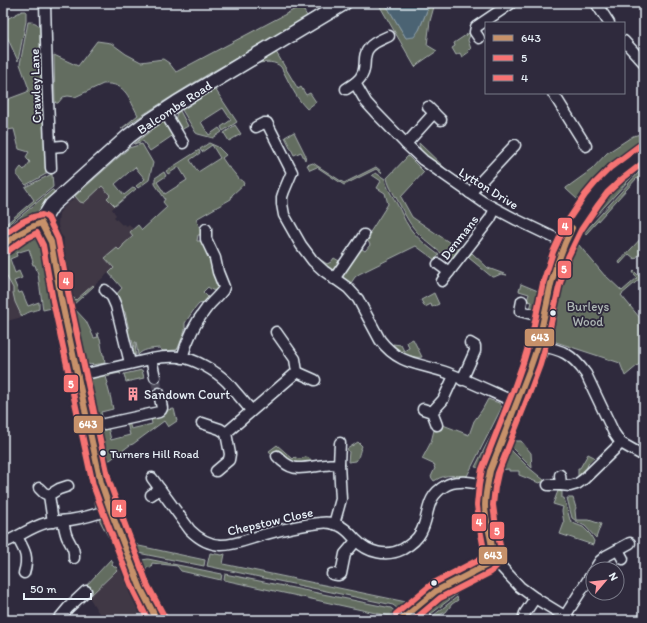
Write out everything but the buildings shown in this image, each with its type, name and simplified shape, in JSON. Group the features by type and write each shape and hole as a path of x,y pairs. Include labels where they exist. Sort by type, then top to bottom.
{"main road":[{"name":"Balcombe Road","path":"41,223 52,205 145,124 344,3"},
{"path":"3,244 17,233 28,227 41,223"}],"street":[{"name":"Crawley Lane","path":"45,3 51,168"},
{"path":"479,38 475,32 476,27 511,3"},
{"path":"599,4 608,22"},
{"path":"346,89 361,78 368,48 389,36"},
{"path":"626,47 644,63"},
{"name":"Lytton Drive","path":"355,83 366,102 374,112 423,160 495,209 565,243"},
{"path":"558,95 586,146"},
{"path":"164,112 183,143"},
{"path":"406,144 434,113"},
{"path":"256,127 266,123 268,125 292,172 282,197 282,204 284,215 306,253 316,264 348,288 358,299 380,340 385,346 400,358 442,371 517,403"},
{"path":"470,193 515,145"},
{"path":"51,147 62,146"},
{"path":"401,620 436,592 487,565 493,558 493,551 485,517 487,486 490,471 538,345 556,267 572,228 588,203 613,176 642,157"},
{"name":"Denmans","path":"442,281 490,219 495,209"},
{"path":"41,223 51,242 77,376 102,482 110,509 141,589 157,620"},
{"path":"182,358 189,336 197,320 206,308 224,290 215,258 206,239 206,230"},
{"path":"334,279 364,235"},
{"path":"438,264 449,272"},
{"path":"105,290 112,297 116,306 130,363"},
{"path":"520,311 544,317"},
{"path":"276,332 295,359 297,372"},
{"path":"438,425 428,411 443,400 458,378 475,350 475,346 470,343"},
{"path":"538,345 558,349 567,354 581,367 621,443 644,456"},
{"path":"77,376 161,357 182,358 200,364 217,374 227,382 251,410"},
{"path":"151,359 155,377"},
{"path":"297,372 315,380"},
{"path":"226,433 297,372"},
{"path":"104,424 160,412 162,408 159,393"},
{"path":"202,422 220,428 226,433 230,454 229,460 216,471"},
{"path":"340,443 339,464 341,499 334,524 341,526 346,530 360,545 376,552 393,552 403,549 416,539 421,532 432,497 442,488 453,482 466,482 487,486"},
{"path":"548,486 561,480 574,485 581,482 621,443"},
{"path":"277,456 288,465 298,469 339,464"},
{"name":"Chepstow Close","path":"152,478 193,533 210,544 221,546 232,545 267,534 311,524 323,522 334,524"},
{"path":"48,495 68,486"},
{"path":"39,488 48,495 58,522 73,547 74,558"},
{"path":"151,495 160,489"},
{"path":"3,543 39,526 96,514 110,509"},
{"path":"17,537 27,557 24,573"},
{"path":"332,574 340,574 345,554 356,541"},
{"path":"601,561 630,543"},
{"path":"618,550 623,559"},
{"path":"493,558 515,582 535,598 568,618 585,587"},
{"path":"58,620 86,591"},
{"path":"524,620 526,613 535,598"},
{"path":"416,608 428,620"}],"shaded area":[{"path":"101,174 120,201 112,209 116,215 114,217 122,225 127,226 129,224 133,229 130,232 133,235 123,245 124,246 119,250 117,248 114,268 70,307 61,255 64,238 60,234 58,225 59,213"},
{"path":"3,270 13,288 15,302 22,317 3,322"},
{"path":"118,569 128,570 151,620 103,620 89,597"}],"green space":[{"path":"329,3 334,3 205,76 121,129 138,115 126,93 117,86 103,84 75,97 63,97 58,103 55,102 54,55 78,66 97,41 111,43 126,54 141,62 163,59 169,63 176,72 301,6 307,16"},
{"path":"378,3 385,3 406,38 419,30 430,3 435,3 430,21 427,45 437,51 415,67"},
{"path":"22,11 26,11 26,21 18,61 3,28 3,21"},
{"path":"28,22 36,23 40,28 46,174 26,185 17,176 17,173 21,167 24,170 30,162 26,157 29,152 19,149 14,129 7,130 8,136 3,137 3,101 27,92 29,89 20,64"},
{"path":"469,33 470,35 468,40 471,49 468,50 469,52 462,57 460,53 456,55 452,48 455,46 454,43"},
{"path":"276,52 298,89 301,87 306,95 310,93 316,102 307,109 296,94 279,65 268,62 259,63"},
{"path":"215,89 237,122 223,131 221,127 231,120 223,108 201,122 209,135 219,128 222,132 213,138 196,133 182,110"},
{"path":"180,111 188,126 179,130 175,120 177,113"},
{"path":"164,122 173,134 172,136 150,151 143,141 134,144 153,129"},
{"path":"235,125 241,134 229,141 224,133"},
{"path":"294,132 306,156 305,160 301,152 294,155 285,137"},
{"path":"644,133 644,145 615,168 589,194 587,193 581,201 566,189 591,170 607,153 633,136"},
{"path":"209,143 218,147 226,155 222,158 244,184 232,195 231,199 196,219 202,233 198,235 197,241 203,241 213,263 220,288 217,291 208,287 203,292 208,297 207,303 205,302 199,304 185,323 185,331 176,350 163,351 159,348 145,350 138,355 135,342 136,355 133,356 131,352 134,348 132,340 128,339 126,333 129,330 125,312 121,310 115,296 122,288 109,273 114,268 105,258 117,248 119,250 133,236 130,232 138,225 142,230 167,207 163,202 165,199 155,184 155,178 164,172 166,176 157,182 165,194 187,180 179,167 168,174 166,171 199,150 200,153 190,160 198,172 220,158 212,145 202,152 200,149"},
{"path":"419,143 449,173 435,164 422,152"},
{"path":"142,144 153,163 149,180 138,188 136,186 145,179 135,167 115,184 124,195 134,187 136,189 115,206 107,198 110,195 102,186 84,203 80,202 75,196 129,148"},
{"path":"408,156 424,172 401,197 412,217 459,249 452,258 442,254 414,228 389,185 387,178"},
{"path":"313,163 344,183 376,167 382,172 381,173 376,169 344,185 317,167 310,170 307,165"},
{"path":"633,168 639,169 582,231 580,226 582,221 593,205 622,174"},
{"path":"643,169 644,184 637,178 586,234 584,233 639,172"},
{"path":"376,173 385,179 388,189 409,227 423,242 439,255 435,260 416,246 359,274 351,283 343,278 342,274 359,250 362,249 365,251 370,245 367,237 388,204 385,193 377,188 381,181 372,175"},
{"path":"52,174 53,187 5,227 3,221 6,224 34,200 25,187"},
{"path":"52,190 55,193 46,202 39,213 21,223 3,237 3,231"},
{"path":"644,235 644,249 635,259 629,254 620,264 619,262"},
{"path":"33,238 40,242 45,248 55,302 52,308 43,310 38,274 35,265 33,265 29,249 16,253 17,256 10,259 15,273 19,271 22,278 14,281 19,293 22,292 28,306 39,302 39,309 22,317 15,302 13,288 3,270 3,256 25,240"},
{"name":"Burleys Wood","path":"573,238 605,276 622,291 637,278 633,272 634,271 639,276 644,272 642,277 621,295 644,323 644,360 625,376 620,363 553,341 546,331 560,270"},
{"path":"472,253 488,268 507,275 501,274 492,277 468,257"},
{"path":"550,255 554,257 544,291 542,290 547,257"},
{"path":"318,258 327,264 334,258 341,262 334,271 332,271"},
{"path":"521,284 538,291 534,310 530,309 532,302 527,301 529,294 519,291"},
{"path":"93,285 94,286 72,306 70,302 72,296 76,300"},
{"path":"434,293 439,304 432,307 431,304 425,307 421,300"},
{"path":"72,306 86,321 94,338 98,337 98,333 105,363 90,365 83,361 70,309"},
{"path":"535,320 536,328 527,362 518,385 512,391"},
{"path":"413,339 422,357 414,357 406,354 398,350 393,344 401,345 404,351 409,348 407,342"},
{"path":"549,352 529,392 528,389 538,360"},
{"path":"142,370 144,378 126,382 124,374"},
{"path":"118,372 120,373 106,377 113,409 101,412 104,428 108,427 111,440 130,435 127,423 129,422 131,429 152,424 151,418 165,414 167,410 174,409 177,421 168,427 164,421 110,460 107,460 108,476 127,532 131,539 139,546 205,560 204,566 143,554 138,552 128,540 108,486 104,467 103,449 98,441 88,390 89,380 91,378"},
{"path":"488,399 499,403 502,407 467,476 447,476 434,481 431,477 435,465 422,459 431,442 434,430 443,425 469,435 474,421"},
{"path":"505,408 506,415 485,469 475,467"},
{"path":"513,441 521,441 531,453 532,468 511,447"},
{"path":"358,442 362,446 358,458 356,461 348,462 349,452 347,449"},
{"path":"277,445 293,459 295,457 300,459 306,457 315,464 306,466 290,461 281,454 278,449 275,451 276,453 274,457 269,451"},
{"path":"510,449 545,481 539,483 519,475 519,471 509,471 509,469 500,470"},
{"path":"588,454 594,458 588,464 586,470 578,476 578,468 580,468"},
{"path":"94,472 101,499 96,508 90,473"},
{"path":"558,491 562,491 562,498 564,498 570,520 583,527 590,534 594,541 593,545 560,534 564,523 562,511 563,507 553,504"},
{"path":"567,498 573,498 576,508 576,520 589,520 601,524 596,538 585,526 572,518"},
{"path":"98,517 107,520 114,533 111,537 109,538"},
{"path":"210,553 225,554 223,564 411,603 404,610 400,610 393,605 207,566"},
{"path":"111,559 113,562 112,565 118,569 89,597 84,588"},
{"path":"148,559 222,574 221,580 181,571 177,566 152,563 151,568 147,567 145,577 156,596 152,598 139,567 139,563 142,560"},
{"path":"225,574 391,608 398,614 394,617 224,580"},
{"path":"479,574 480,576 431,614 429,607 434,600"},
{"path":"457,597 458,600 452,604 446,612 434,617 434,615"}],"water":[{"path":"385,3 430,3 419,30 414,37 406,38"}],"tunnel":[{"path":"155,377 159,393"}],"transit line":[{"name":"4","path":"396,614 432,584 485,555 477,505 482,469 524,360 533,330 543,283 553,252 567,222 585,195 611,167 639,146"},
{"name":"5","path":"414,620 440,598 491,572 500,562 501,550 493,505 498,473 540,365 568,257 581,230 607,193 644,162"},
{"name":"4","path":"3,235 22,222 42,215 48,218 58,239 109,481 148,586 164,616"},
{"name":"643","path":"41,223 51,242 61,299 101,483 141,589 157,620"},
{"name":"643","path":"3,245 16,235 41,223"},
{"name":"643","path":"401,620 436,591 487,565 493,558 485,505 490,471 538,345 551,284 556,267 572,228"},
{"name":"5","path":"8,251 25,239 37,233 43,245 53,301 93,485 134,592 148,620"}],"place":[{"name":"Sandown Court","path":"133,394"},
{"name":"Turners Hill Road","path":"103,453"}]}
